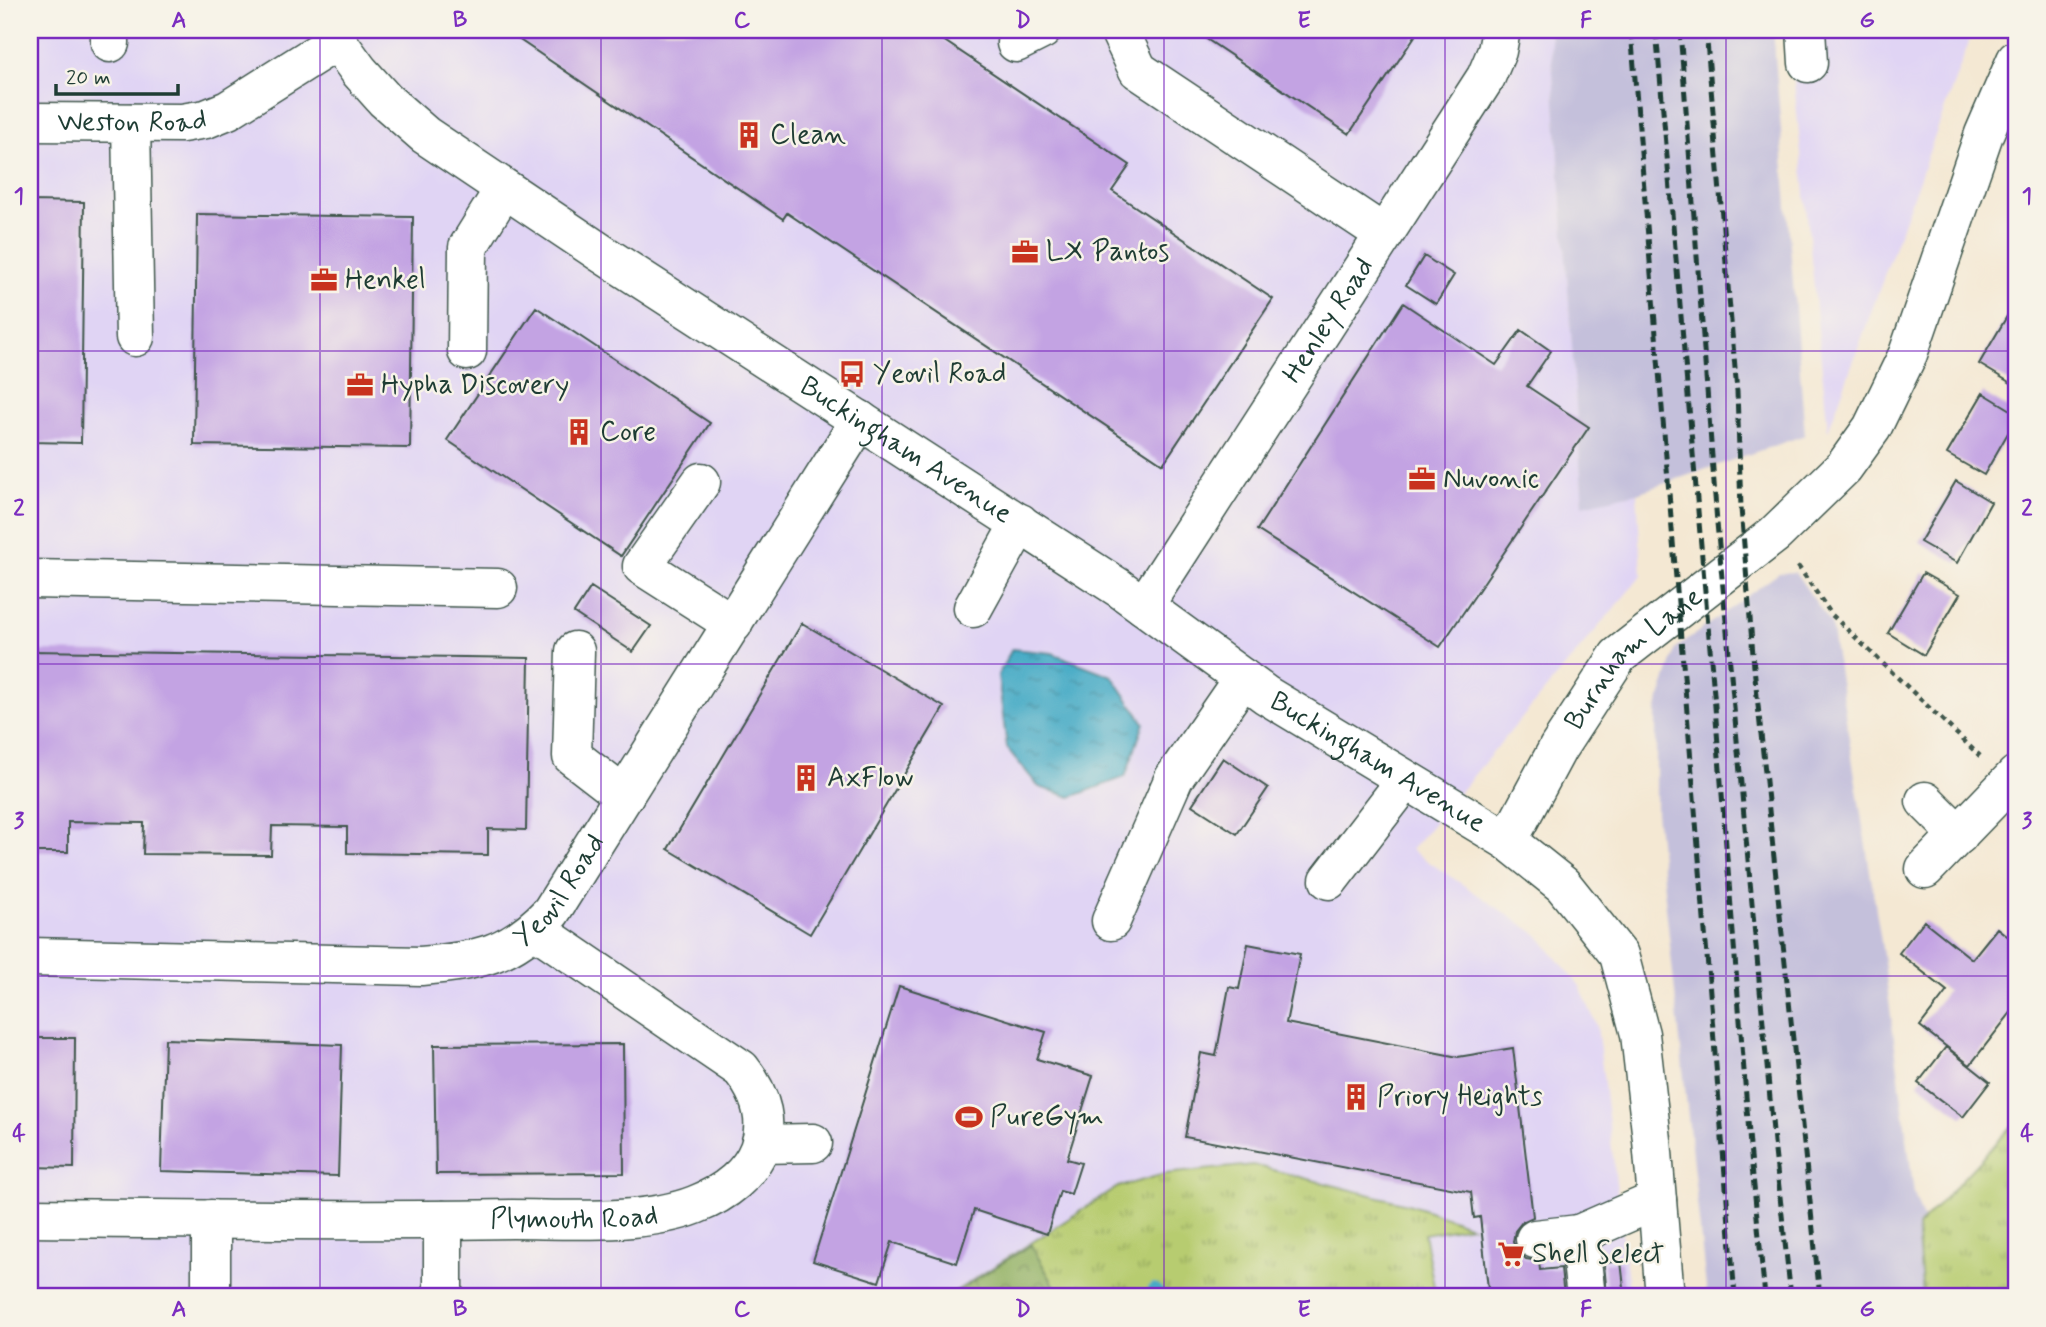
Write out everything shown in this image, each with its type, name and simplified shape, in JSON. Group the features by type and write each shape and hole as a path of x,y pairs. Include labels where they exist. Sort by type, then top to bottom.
{"street":[{"path":"1119,30 1139,70 1384,234"},
{"name":"Henley Road","path":"1144,606 1486,77 1501,30"},
{"name":"Weston Road","path":"30,122 182,123 206,119 228,110 333,36"},
{"name":"Buckingham Avenue","path":"333,36 385,100 415,126 505,189 1020,523 1144,606 1266,695 1507,841"},
{"name":"Burnham Lane","path":"1507,841 1558,748 1618,656 1775,534 1844,467 1872,428 1908,354 1984,134 2016,60"},
{"path":"131,123 135,337"},
{"path":"467,351 468,247 505,189"},
{"name":"Yeovil Road","path":"30,957 421,966 471,960 518,942 551,912 860,420"},
{"path":"701,482 642,566 733,624"},
{"path":"973,608 1020,523"},
{"path":"30,579 498,587"},
{"path":"575,651 572,756 624,796"},
{"path":"1111,921 1174,778 1243,678"},
{"path":"1925,869 2013,779"},
{"path":"1329,880 1406,780"},
{"path":"1925,801 1959,835"},
{"path":"1507,841 1563,885 1619,955 1640,1034 1665,1297"},
{"path":"535,929 741,1069 752,1083 759,1101 765,1123 762,1144 813,1143"},
{"name":"Plymouth Road","path":"30,1217 443,1220 635,1217 694,1205 739,1180 754,1162 762,1144"},
{"path":"1535,1238 1579,1234 1657,1200"},
{"path":"211,1219 211,1297"},
{"path":"443,1220 443,1297"},
{"path":"1579,1234 1586,1297"}],"path":[{"path":"1775,534 1832,615 2013,779"}],"shaded area":[{"path":"30,30 1550,30 1583,504 1637,493 1642,575 1411,850 1538,935 1580,986 1597,1026 1630,1297 1436,1297 1424,1234 1469,1225 1031,1245 947,1297 30,1297"},
{"path":"1550,30 1773,30 1805,435 1637,493 1583,505"},
{"path":"1789,30 1976,30 1970,39 1828,431"},
{"path":"1795,572 1831,624 1883,954 1914,1193 1923,1219 1917,1227 1923,1297 1707,1297 1656,812 1656,711 1676,648 1779,573"}],"green space":[{"path":"2016,1122 2016,1297 1923,1297 1917,1227"},
{"path":"1253,1165 1415,1206 1471,1226 1424,1234 1436,1297 947,1297 1118,1187 1165,1174"},
{"path":"1031,1245 1061,1297 947,1297"}],"water":[{"path":"1012,649 1052,653 1112,676 1144,723 1125,777 1071,797 1039,787 1007,748 998,675"}],"building":[{"name":"LX Pantos","path":"505,30 928,30 1130,165 1112,191 1273,299 1163,464 787,213 783,219"},
{"path":"1193,30 1419,30 1349,134"},
{"path":"30,201 84,202 81,443 30,442"},
{"path":"197,214 413,217 410,448 194,445"},
{"path":"1424,256 1454,275 1436,304 1406,285"},
{"path":"2016,301 2016,386 1979,364"},
{"name":"Nuvonic","path":"1403,303 1496,365 1521,330 1551,351 1527,386 1589,427 1440,647 1257,530"},
{"name":"Core","path":"536,307 710,423 621,556 447,440"},
{"path":"1983,393 2016,413 2016,419 1984,475 1947,454"},
{"path":"1956,481 1991,502 1957,563 1920,542"},
{"path":"1923,573 1960,594 1924,655 1888,633"},
{"path":"591,587 651,626 633,652 574,613"},
{"name":"AxFlow","path":"802,623 944,707 810,934 668,849"},
{"path":"30,651 529,658 526,830 488,829 488,855 347,853 347,827 272,826 271,855 143,854 144,823 68,822 68,852 30,852"},
{"path":"1223,758 1268,788 1237,834 1192,805"},
{"path":"1924,921 1972,959 1997,928 2016,943 2016,1006 1970,1065 1920,1026 1947,991 1899,953"},
{"name":"Priory Heights","path":"1248,944 1300,954 1286,1023 1458,1057 1513,1048 1533,1217 1522,1222 1515,1231 1513,1242 1517,1251 1526,1259 1539,1261 1540,1270 1561,1268 1564,1297 1489,1297 1480,1217 1474,1218 1471,1192 1185,1137 1201,1053 1216,1056 1229,987 1239,989"},
{"name":"PureGym","path":"899,986 1046,1032 1037,1059 1093,1076 1067,1159 1081,1163 1071,1194 1060,1191 1047,1234 974,1210 957,1263 892,1242 879,1282 813,1261"},
{"path":"30,1038 75,1038 74,1168 30,1167"},
{"path":"165,1039 342,1045 338,1176 161,1171"},
{"path":"623,1044 624,1173 436,1174 434,1045"},
{"path":"1946,1047 1990,1082 1963,1117 1918,1083"},
{"path":"1621,1261 1625,1297 1607,1297 1604,1263"}],"waterway":[{"path":"1154,1289 1162,1297"}],"railway":[{"path":"1631,30 1735,1297"},
{"path":"1656,30 1765,1297"},
{"path":"1680,30 1717,523 1774,1142 1791,1297"},
{"path":"1706,30 1737,391 1741,508 1754,667 1820,1297"}],"place":[{"name":"Clean","path":"749,135"},
{"name":"LX Pantos","path":"1025,252"},
{"name":"Henkel","path":"324,280"},
{"name":"Yeovil Road","path":"852,374"},
{"name":"Hypha Discovery","path":"360,385"},
{"name":"Core","path":"579,432"},
{"name":"Nuvonic","path":"1422,479"},
{"name":"AxFlow","path":"806,778"},
{"name":"Priory Heights","path":"1356,1097"},
{"name":"PureGym","path":"969,1117"},
{"name":"Shell Select","path":"1511,1254"}]}
